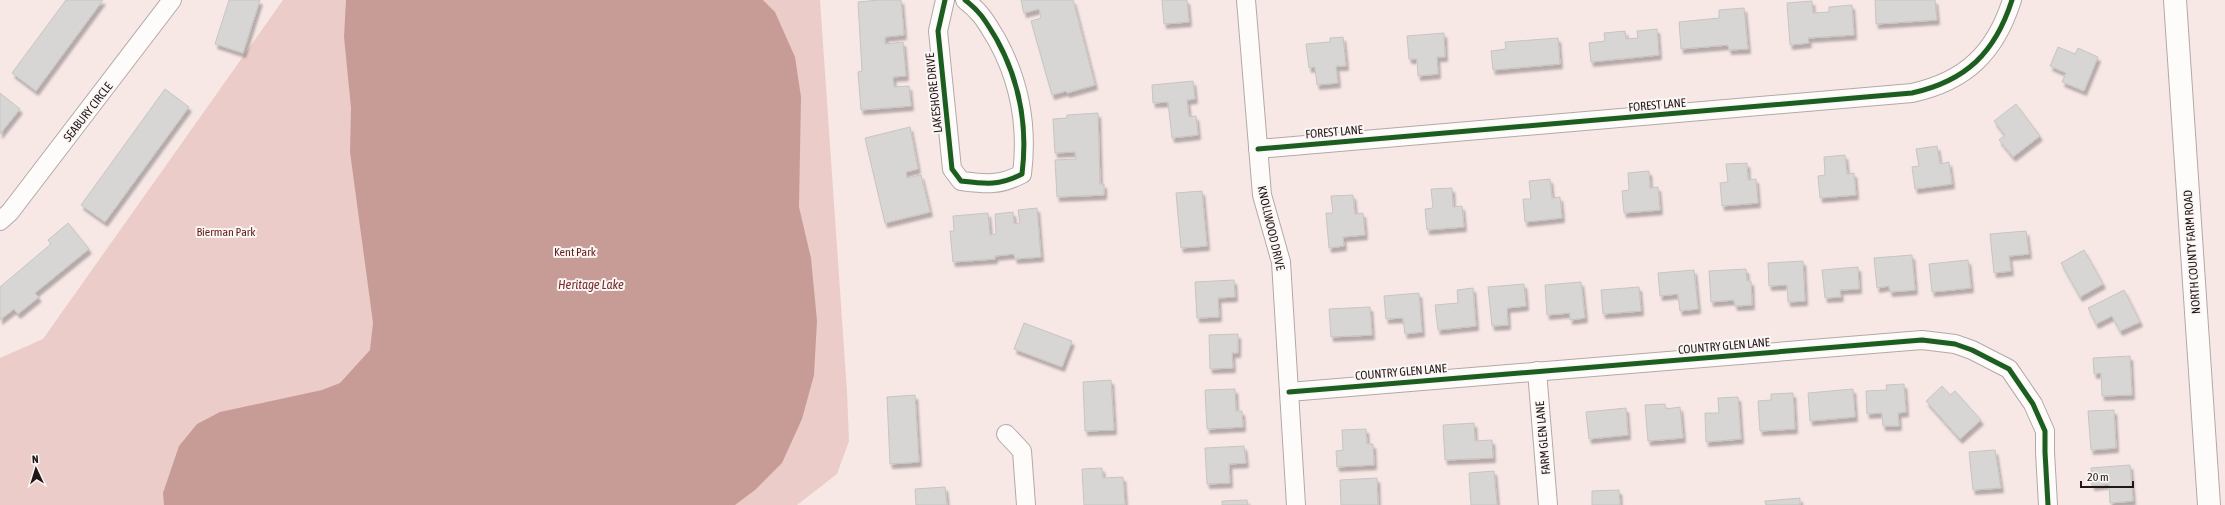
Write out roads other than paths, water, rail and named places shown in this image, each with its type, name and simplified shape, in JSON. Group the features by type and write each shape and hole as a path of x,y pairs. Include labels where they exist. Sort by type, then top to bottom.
{"main road":[{"name":"NORTH COUNTY FARM ROAD","path":"2175,0 2210,505"}],"street":[{"name":"SEABURY CIRCLE","path":"0,221 10,212 172,0"},
{"name":"LAKESHORE DRIVE","path":"946,0 938,31 952,169 961,181 989,185 1008,181 1022,174 1024,159 1022,105 1015,79 1005,55 980,12 965,0"},
{"name":"KNOLLWOOD DRIVE","path":"1246,0 1262,196 1281,262 1296,505"},
{"name":"FOREST LANE","path":"1258,149 1912,94 1943,85 1976,62 1996,39 2012,0"},
{"name":"COUNTRY GLEN LANE","path":"1289,392 1922,340 1955,344 1972,350 2009,370 2033,404 2045,431 2044,452 2048,505"},
{"name":"FARM GLEN LANE","path":"1537,371 1548,505"},
{"path":"1006,434 1022,451 1026,505"}],"water":[{"name":"Heritage Lake","path":"346,0 763,0 775,12 795,57 801,97 799,207 811,258 817,321 814,375 802,419 782,463 755,490 735,505 164,505 163,493 179,446 197,424 220,412 322,390 340,383 370,350 373,323 350,152 351,108 344,37"}],"park label":[{"name":"Bierman Park","path":"226,232"},
{"name":"Kent Park","path":"575,252"}]}
